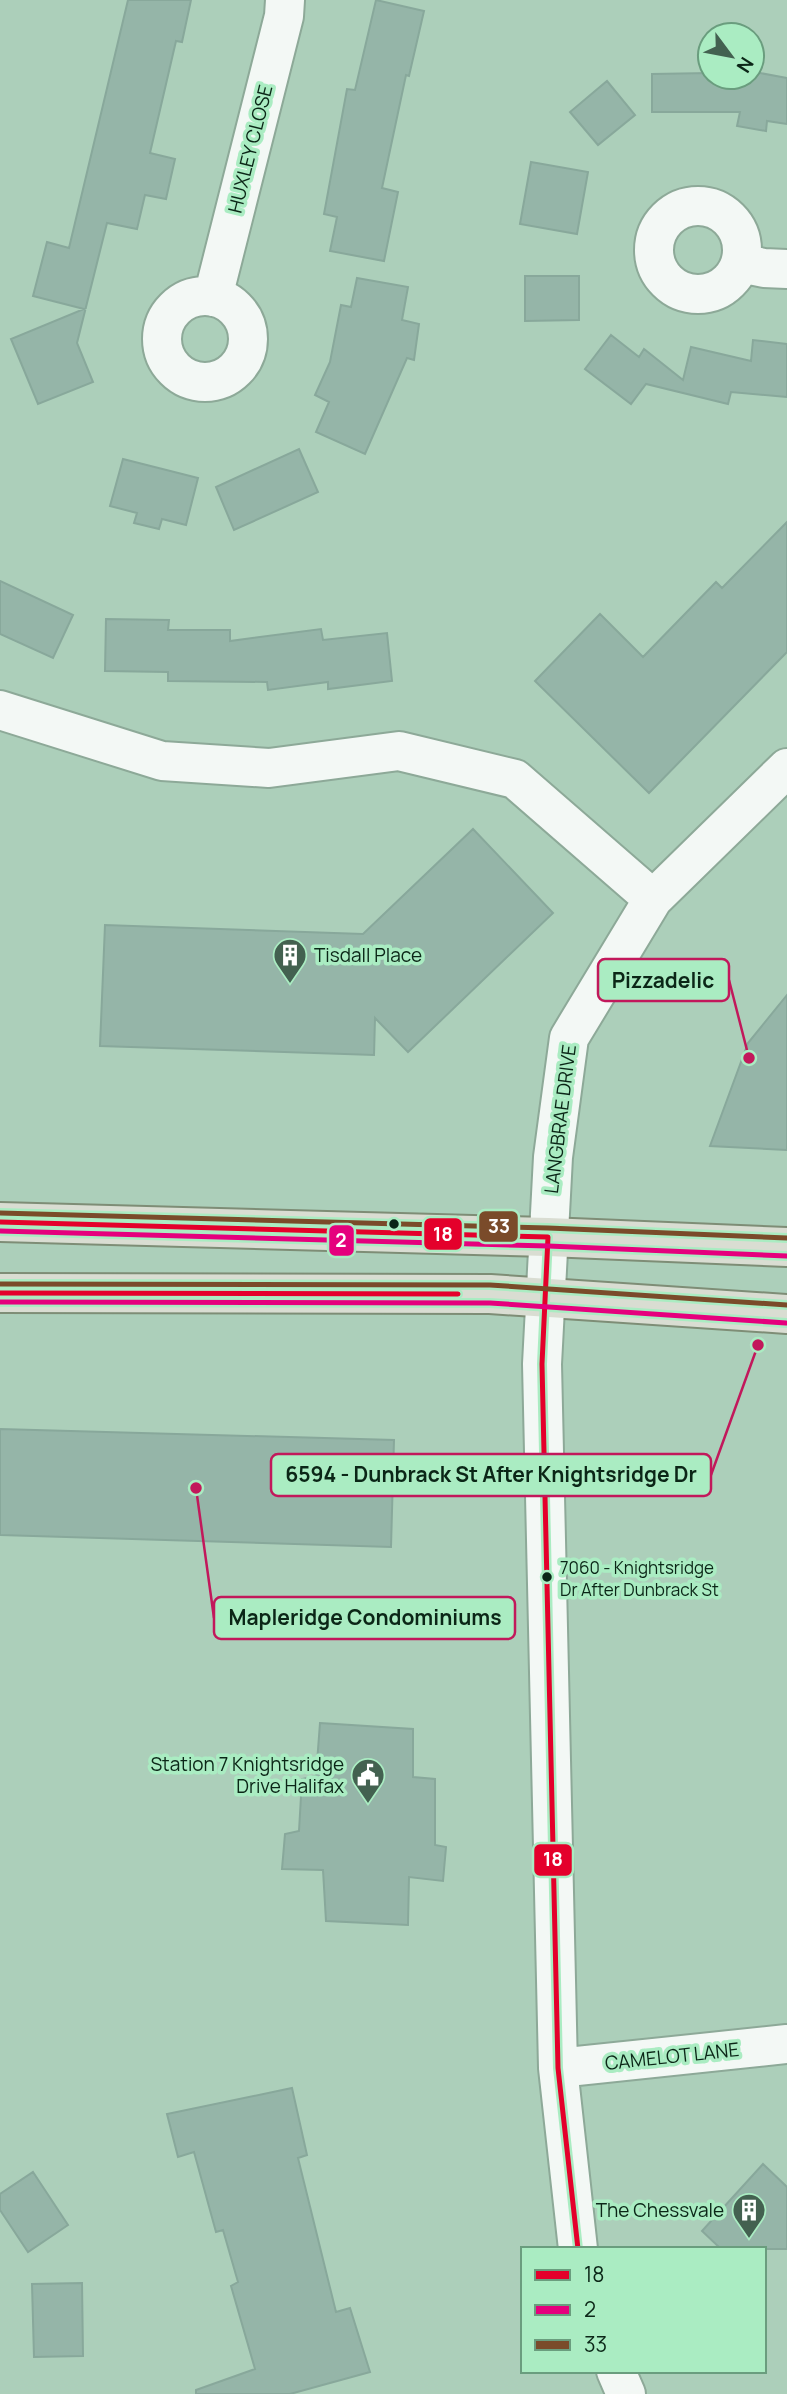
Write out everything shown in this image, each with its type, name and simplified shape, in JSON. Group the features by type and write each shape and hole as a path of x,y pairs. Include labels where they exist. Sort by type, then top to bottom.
{"main road":[{"path":"0,1222 548,1237 787,1247"},
{"path":"0,1293 490,1294 787,1314"}],"street":[{"name":"HUXLEY CLOSE","path":"213,297 284,16 285,0"},
{"path":"740,263 787,269"},
{"path":"0,710 162,761 269,768 399,751 515,779 653,899"},
{"name":"LANGBRAE DRIVE","path":"578,2247 558,2068 542,1364 553,1157 569,1038 653,899 787,768"},
{"name":"CAMELOT LANE","path":"558,2068 787,2044"},
{"path":"617,2373 626,2394"}],"building":[{"path":"128,0 191,0 182,42 176,41 150,153 175,159 166,199 145,195 137,229 107,223 77,343 93,382 38,404 11,339 84,309 33,296 47,242 69,248"},
{"path":"376,0 424,11 409,76 406,75 382,188 398,192 384,261 330,251 337,217 324,214 347,89 355,90"},
{"path":"696,73 696,91 766,91 766,74 787,78 787,124 767,121 766,131 737,126 740,112 652,112 652,74"},
{"path":"607,81 635,115 598,145 570,112"},
{"path":"531,162 588,172 577,234 520,224"},
{"path":"525,276 579,276 579,320 525,321"},
{"path":"357,278 408,287 402,320 419,324 414,360 407,358 365,454 316,432 329,402 315,395 330,362 341,305 351,307"},
{"path":"611,335 639,357 644,349 683,380 691,347 751,361 753,340 787,344 787,397 731,392 728,404 646,384 631,404 585,369"},
{"path":"299,449 318,492 234,530 216,487"},
{"path":"123,459 198,478 186,525 162,519 159,529 134,523 137,513 110,506"},
{"path":"787,522 787,652 649,793 535,681 600,614 643,657 716,582 722,588"},
{"path":"0,581 73,615 53,658 0,634"},
{"path":"106,619 169,620 168,630 230,630 230,641 321,629 323,640 387,633 392,681 328,689 328,682 268,690 267,682 168,681 168,672 105,671"},
{"name":"Tisdall Place","path":"473,829 553,913 408,1052 375,1018 374,1055 100,1046 105,925 363,934"},
{"path":"787,995 787,1150 710,1146 748,1043"},
{"path":"0,1429 394,1440 391,1547 0,1535"},
{"name":"Station 7 Knightsridge Drive Halifax","path":"320,1723 413,1729 413,1777 435,1779 435,1845 446,1847 443,1881 409,1877 408,1925 326,1921 323,1870 282,1869 285,1834 299,1831 302,1779 316,1776"},
{"path":"292,2088 307,2155 298,2158 336,2312 350,2308 370,2372 290,2394 196,2394 196,2390 255,2369 231,2286 238,2282 223,2230 216,2232 194,2152 178,2157 167,2114"},
{"name":"The Chessvale","path":"763,2164 787,2187 787,2249 719,2247 702,2231"},
{"path":"33,2172 68,2225 28,2252 0,2210 0,2194"},
{"path":"82,2283 83,2356 34,2357 32,2284"}],"transit line":[{"name":"33","path":"0,1213 548,1228 787,1238"},
{"name":"18","path":"0,1222 548,1237 542,1364 558,2068 578,2247"},
{"name":"2","path":"0,1231 548,1246 787,1256"},
{"name":"33","path":"0,1284 490,1285 787,1305"},
{"name":"18","path":"0,1293 458,1294"},
{"name":"2","path":"0,1302 490,1303 786,1323"}],"place":[{"name":"Tisdall Place","path":"290,985"},
{"name":"Pizzadelic","path":"749,1058"},
{"name":"6594 - Dunbrack St After Knightsridge Dr","path":"758,1345"},
{"name":"Mapleridge Condominiums","path":"196,1488"},
{"name":"7060 - Knightsridge Dr After Dunbrack St","path":"547,1577"},
{"name":"Station 7 Knightsridge Drive Halifax","path":"368,1805"},
{"name":"The Chessvale","path":"749,2240"}]}
